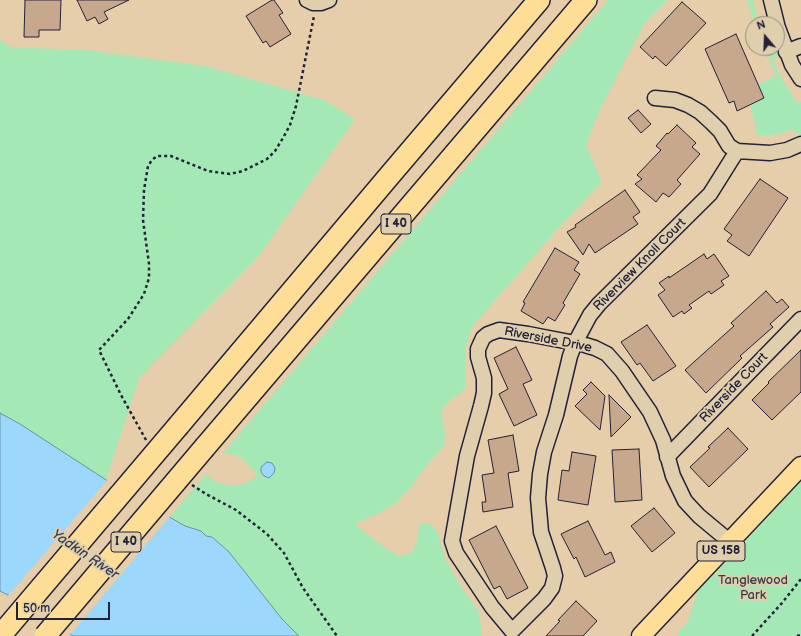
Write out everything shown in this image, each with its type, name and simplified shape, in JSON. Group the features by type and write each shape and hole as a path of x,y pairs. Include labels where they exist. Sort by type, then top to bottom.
{"highway":[{"name":"I 40","path":"0,636 539,0"},
{"name":"I 40","path":"45,636 586,0"}],"main road":[{"name":"US 158","path":"641,636 801,466"}],"street":[{"path":"771,0 775,16"},
{"path":"786,52 801,46"},
{"path":"785,49 792,65 801,79"},
{"path":"655,98 676,100 694,108 720,131 730,146 737,151 770,153 786,150 801,144"},
{"name":"Riverview Knoll Court","path":"512,631 544,599 554,582 555,576 553,568 541,532 538,498 540,474 544,452 556,415 570,356 575,343 587,319 599,304 710,194 737,151"},
{"name":"Riverside Court","path":"667,457 801,320"},
{"name":"Riverside Drive","path":"512,631 492,608 456,553 452,541 467,456 482,406 484,393 484,378 478,357 478,349 483,338 488,334 499,330 575,343 595,348 607,354 622,371 650,412 663,440 677,487 685,502 729,541"}],"path":[{"path":"149,444 121,395 99,350 116,333 132,313 144,294 149,278 150,264 143,220 144,190 148,166 157,156 171,156 208,171 230,174 243,171 267,159 275,151 290,125 296,106 318,1"},
{"path":"189,483 236,510 267,534 284,553 303,588 337,636"},
{"path":"752,636 782,603 801,579"},
{"path":"797,636 801,635"}],"green space":[{"path":"608,0 667,0 644,24 600,109 586,145 602,182 553,234 472,327 465,349 465,389 448,402 441,411 445,433 444,447 437,453 411,487 396,503 378,514 358,522 356,525 387,549 400,556 412,552 418,538 419,524 431,523 438,533 445,559 462,588 479,612 482,636 299,636 282,619 229,552 212,537 206,536 201,531 185,526 170,516 206,474 216,482 230,485 241,485 253,479 257,474 245,461 237,455 223,453"},
{"path":"747,0 753,0 757,16 752,16"},
{"path":"0,40 11,47 87,50 206,66 324,100 355,119 258,257 139,378 106,480 20,424 0,413"},
{"path":"768,56 777,56 773,59 781,77 797,103 801,102 801,135 795,133 793,129 775,135 757,135 750,105 764,98 758,84 776,76"},
{"name":"Tanglewood Park","path":"801,477 801,636 675,636 687,623 707,565"}],"water":[{"name":"Yadkin River","path":"0,413 20,424 117,487 185,526 201,531 206,536 212,537 229,552 282,619 299,636 73,636 40,611 0,591"},
{"path":"267,462 272,463 275,468 274,473 269,478 264,476 261,472 261,467"}],"pier":[{"path":"108,479 171,515 69,636 38,613 7,597"}],"building":[{"path":"25,0 61,0 60,30 39,30 39,37 24,37"},
{"path":"77,0 129,0 104,12 108,19 99,24 95,17 87,21"},
{"path":"274,0 283,13 279,15 291,34 270,47 266,41 263,43 246,16"},
{"path":"682,2 706,23 666,66 655,56 653,59 640,47"},
{"path":"736,34 764,98 737,111 734,101 729,103 705,49"},
{"path":"638,110 651,124 641,133 628,118"},
{"path":"677,125 696,143 692,147 700,154 677,180 681,184 669,197 663,193 656,202 635,184 642,179 637,175 661,150 656,146 667,133 668,134"},
{"path":"760,179 788,198 749,256 727,241 732,235 724,229"},
{"path":"625,190 640,212 633,217 638,224 595,253 589,244 583,255 567,232 576,227 575,225"},
{"path":"555,248 579,262 574,270 580,274 563,303 565,305 555,321 548,317 543,324 521,311 525,303 523,302"},
{"path":"704,254 707,259 714,254 729,276 721,281 724,285 711,294 709,291 689,305 692,308 684,314 682,311 673,317 658,295 665,290 659,283 669,276 669,278"},
{"path":"766,291 777,303 782,299 789,307 770,324 773,327 740,356 742,358 706,393 685,370 734,326 731,323"},
{"path":"647,325 676,366 653,381 640,363 637,365 621,342"},
{"path":"516,347 532,380 523,384 537,415 514,426 499,394 508,389 494,358"},
{"path":"801,350 801,392 772,420 752,400"},
{"path":"591,382 605,396 600,430 575,406 587,394 583,390"},
{"path":"609,395 631,417 611,437"},
{"path":"728,428 748,449 709,487 690,467"},
{"path":"513,435 519,471 508,473 513,507 483,512 482,502 486,502 482,475 494,473 488,440"},
{"path":"639,449 642,500 615,502 612,450"},
{"path":"572,452 596,456 588,505 558,500 562,470 569,471"},
{"path":"654,508 675,533 652,552 631,526"},
{"path":"588,521 605,555 611,552 615,562 585,577 576,557 574,559 561,534"},
{"path":"496,526 528,588 507,599 500,586 494,589 469,540"},
{"path":"576,601 597,621 583,636 546,636 560,621 558,620"}]}
